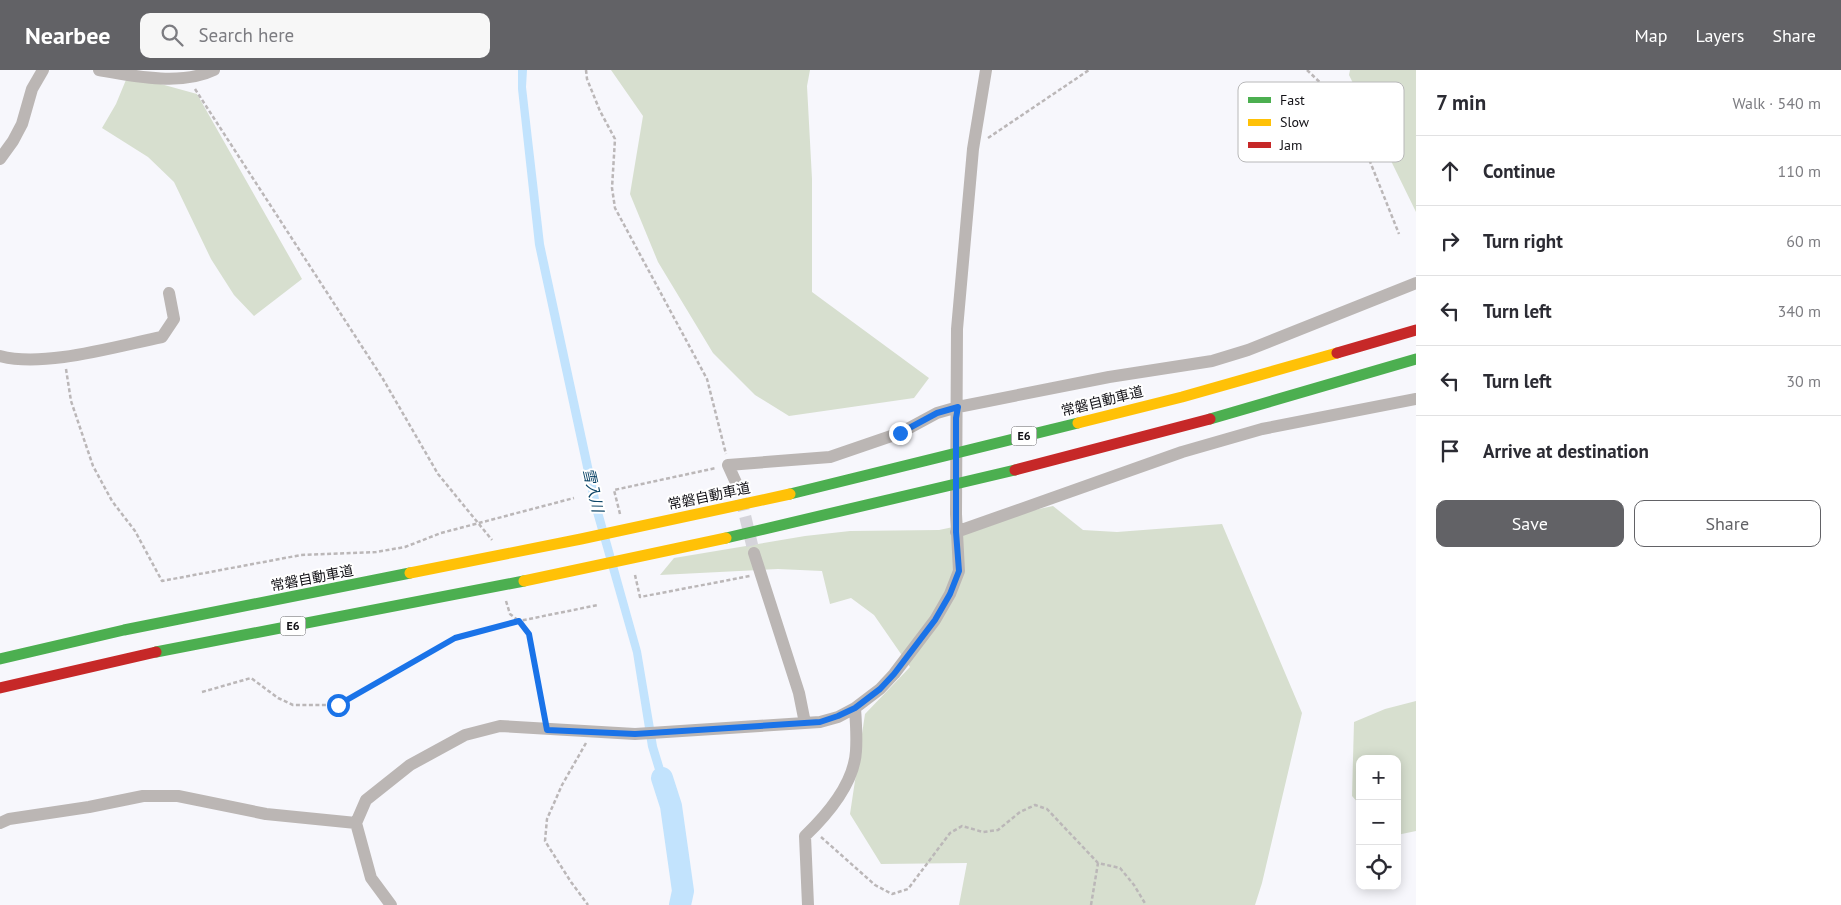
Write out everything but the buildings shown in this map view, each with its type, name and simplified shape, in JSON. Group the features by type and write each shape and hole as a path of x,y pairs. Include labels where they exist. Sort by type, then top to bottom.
{"highway":[{"name":"常磐自動車道","path":"0,658 144,626 581,539 775,498 1182,397 1416,330"},
{"name":"E6","path":"0,688 129,658 588,568 778,526 993,475 1190,424 1416,359"}],"street":[{"path":"0,159 13,142 22,124 32,89 43,70"},
{"path":"99,70 128,75 190,78 214,70"},
{"path":"390,905 370,878 356,823 366,800 410,765 465,735 500,726 635,734 820,722 855,708 880,689 894,674 935,620 950,594 959,571 956,532 957,329 973,149 986,70"},
{"path":"738,487 728,465 830,457 900,433 937,413 957,413 1109,376 1212,361 1248,350 1416,283"},
{"path":"0,356 12,359 64,358 162,337 174,319 168,293"},
{"path":"956,532 1182,452 1262,430 1416,399"},
{"path":"754,553 799,693 805,723"},
{"path":"808,905 805,836 820,822 842,792 850,775 856,752 855,708"},
{"path":"0,824 9,819 89,808 143,796 178,796 266,814 356,823"}],"path":[{"path":"586,70 600,111 615,139 612,188 616,208 707,378 728,465"},
{"path":"973,149 1003,126 1088,70"},
{"path":"1307,70 1320,82"},
{"path":"190,78 198,94 383,379 438,474 467,512 479,522 492,540"},
{"path":"1371,162 1399,234"},
{"path":"64,358 71,401 93,466 112,500 135,531 162,581 301,555 376,552 406,548 441,533 574,498"},
{"path":"506,602 510,614 519,621 529,634 547,730"},
{"path":"202,692 251,678 278,698 293,705 338,705 455,638 519,621 598,604"},
{"path":"588,905 545,841 547,819 562,785 593,733"},
{"path":"812,829 875,885 892,894 908,889 950,833 962,826 983,832 998,830 1020,812 1035,805 1047,808 1098,863 1120,868 1134,885 1146,905"},
{"path":"1091,905 1098,863"}],"green space":[{"path":"611,70 810,70 807,86 812,179 812,292 929,378 914,398 789,416 755,395 713,353 658,262 630,194 643,116"},
{"path":"1350,70 1416,70 1416,212 1392,162 1404,162 1404,82 1352,82 1349,75"},
{"path":"128,75 197,94 302,279 254,316 234,295 211,259 174,182 148,157 102,128 116,104"},
{"path":"1053,506 1083,530 1117,532 1222,524 1302,713 1262,883 1255,905 959,905 967,863 881,864 850,814 865,714 910,667 874,615 851,598 830,604 822,571 778,569 660,575 674,558 805,536 850,531 939,530"},
{"path":"1416,701 1416,831 1401,834 1401,755 1356,755 1356,800 1352,796 1354,722 1385,709"}],"water":[{"path":"518,70 527,70 526,87 544,244 601,508 641,651 657,746 675,805 666,806 648,747 633,653 592,509 535,245 518,89"}],"waterway":[{"name":"雪入川","path":"662,778 671,806 683,891 680,905"}],"tunnel":[{"path":"741,499 754,553"}],"traffic: fast":[{"path":"1210,419 1416,359"},
{"path":"790,494 1078,423"},
{"path":"726,538 1015,470"},
{"path":"0,659 124,630 410,573"},
{"path":"156,652 524,581"}],"traffic: slow":[{"path":"1078,423 1182,397 1337,353"},
{"path":"410,573 581,539 790,494"},
{"path":"524,581 726,538"}],"traffic: jam":[{"path":"1337,353 1416,330"},
{"path":"1015,470 1210,419"},
{"path":"0,688 156,652"}],"route":[{"path":"338,705 455,638 519,621 529,634 547,730 635,734 820,722 855,708 880,689 894,674 935,620 950,594 959,571 956,532 956,418 958,407 937,413 900,433"}]}
